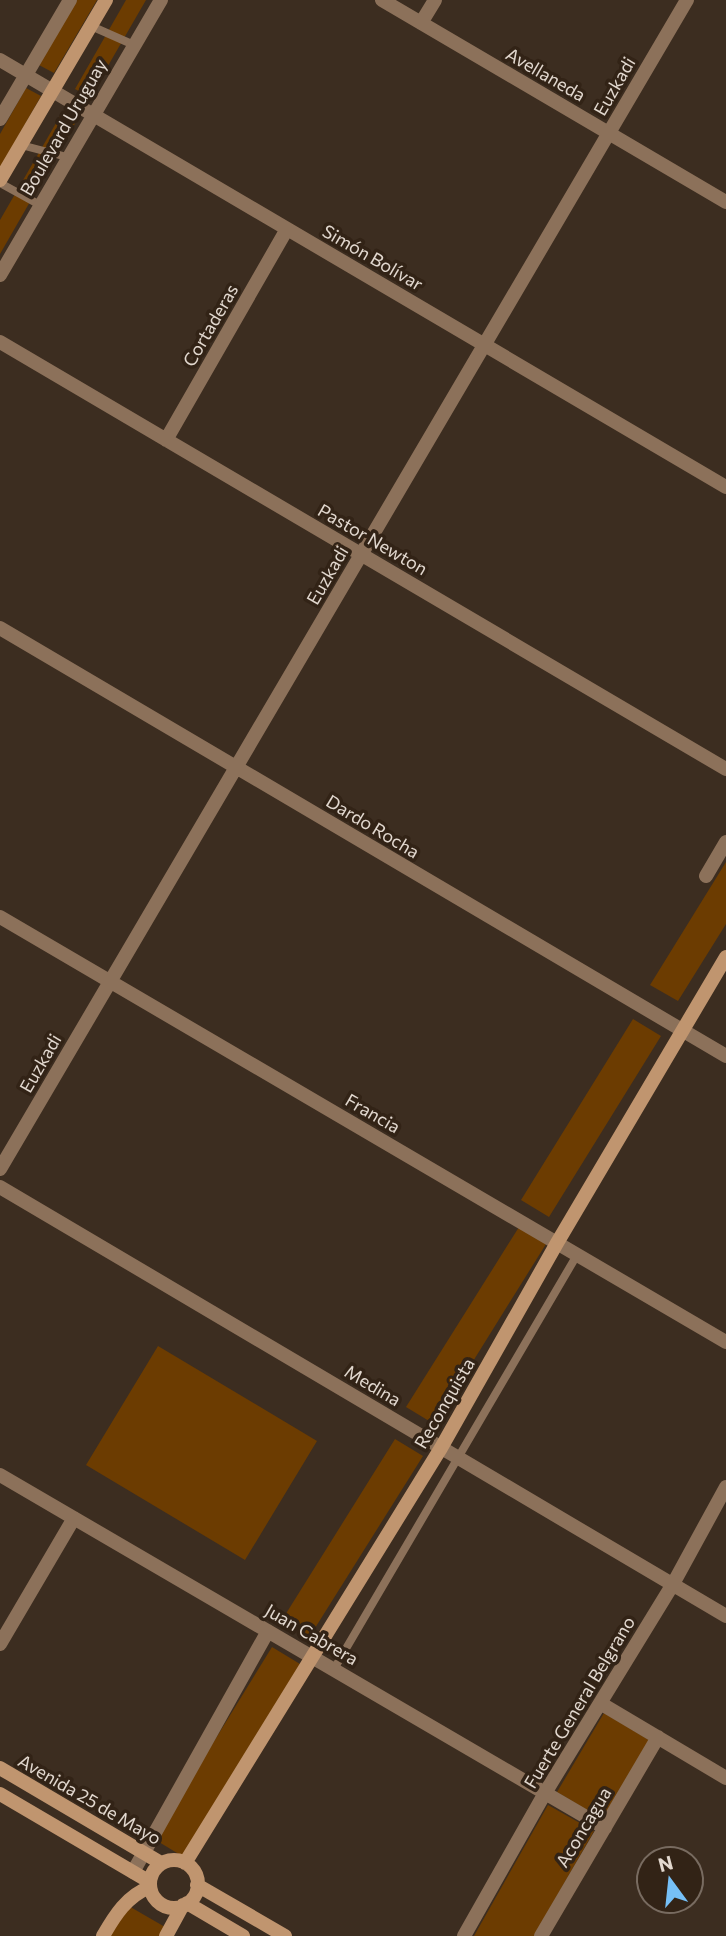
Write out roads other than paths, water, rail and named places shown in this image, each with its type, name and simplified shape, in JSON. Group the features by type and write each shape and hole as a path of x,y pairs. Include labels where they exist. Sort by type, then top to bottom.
{"street":[{"path":"0,119 70,0"},
{"name":"Boulevard Uruguay","path":"0,182 106,0"},
{"name":"Boulevard Uruguay","path":"0,275 161,0"},
{"name":"Avellaneda","path":"382,0 726,202"},
{"path":"421,23 435,0"},
{"name":"Euzkadi","path":"0,1169 687,0"},
{"name":"Simón Bolívar","path":"0,60 726,487"},
{"name":"Cortaderas","path":"166,440 287,229"},
{"name":"Pastor Newton","path":"0,342 726,769"},
{"name":"Dardo Rocha","path":"0,628 726,1056"},
{"path":"706,876 726,842"},
{"name":"Francia","path":"0,917 726,1342"},
{"name":"Reconquista","path":"185,1863 442,1448 557,1243 726,957"},
{"name":"Medina","path":"0,1187 726,1616"},
{"name":"Juan Cabrera","path":"0,1475 605,1828"},
{"name":"Fuerte General Belgrano","path":"464,1936 545,1793 673,1584 726,1487"},
{"path":"0,1644 74,1518"},
{"path":"133,1872 268,1631"},
{"path":"600,1703 726,1778"},
{"name":"Aconcagua","path":"541,1936 658,1737"},
{"name":"Avenida 25 de Mayo","path":"0,1769 161,1863"},
{"path":"0,1794 133,1872 150,1885"},
{"path":"166,1936 185,1904 197,1891 196,1875 185,1863 171,1860 161,1863 153,1872 150,1885 153,1895 164,1905 172,1907 185,1904 243,1936"},
{"path":"103,1936 128,1900 150,1885"},
{"path":"197,1885 285,1936"}],"lane":[{"path":"91,26 134,45"},
{"path":"21,145 67,157"},
{"path":"0,182 40,205"},
{"path":"334,1669 577,1255"}]}
